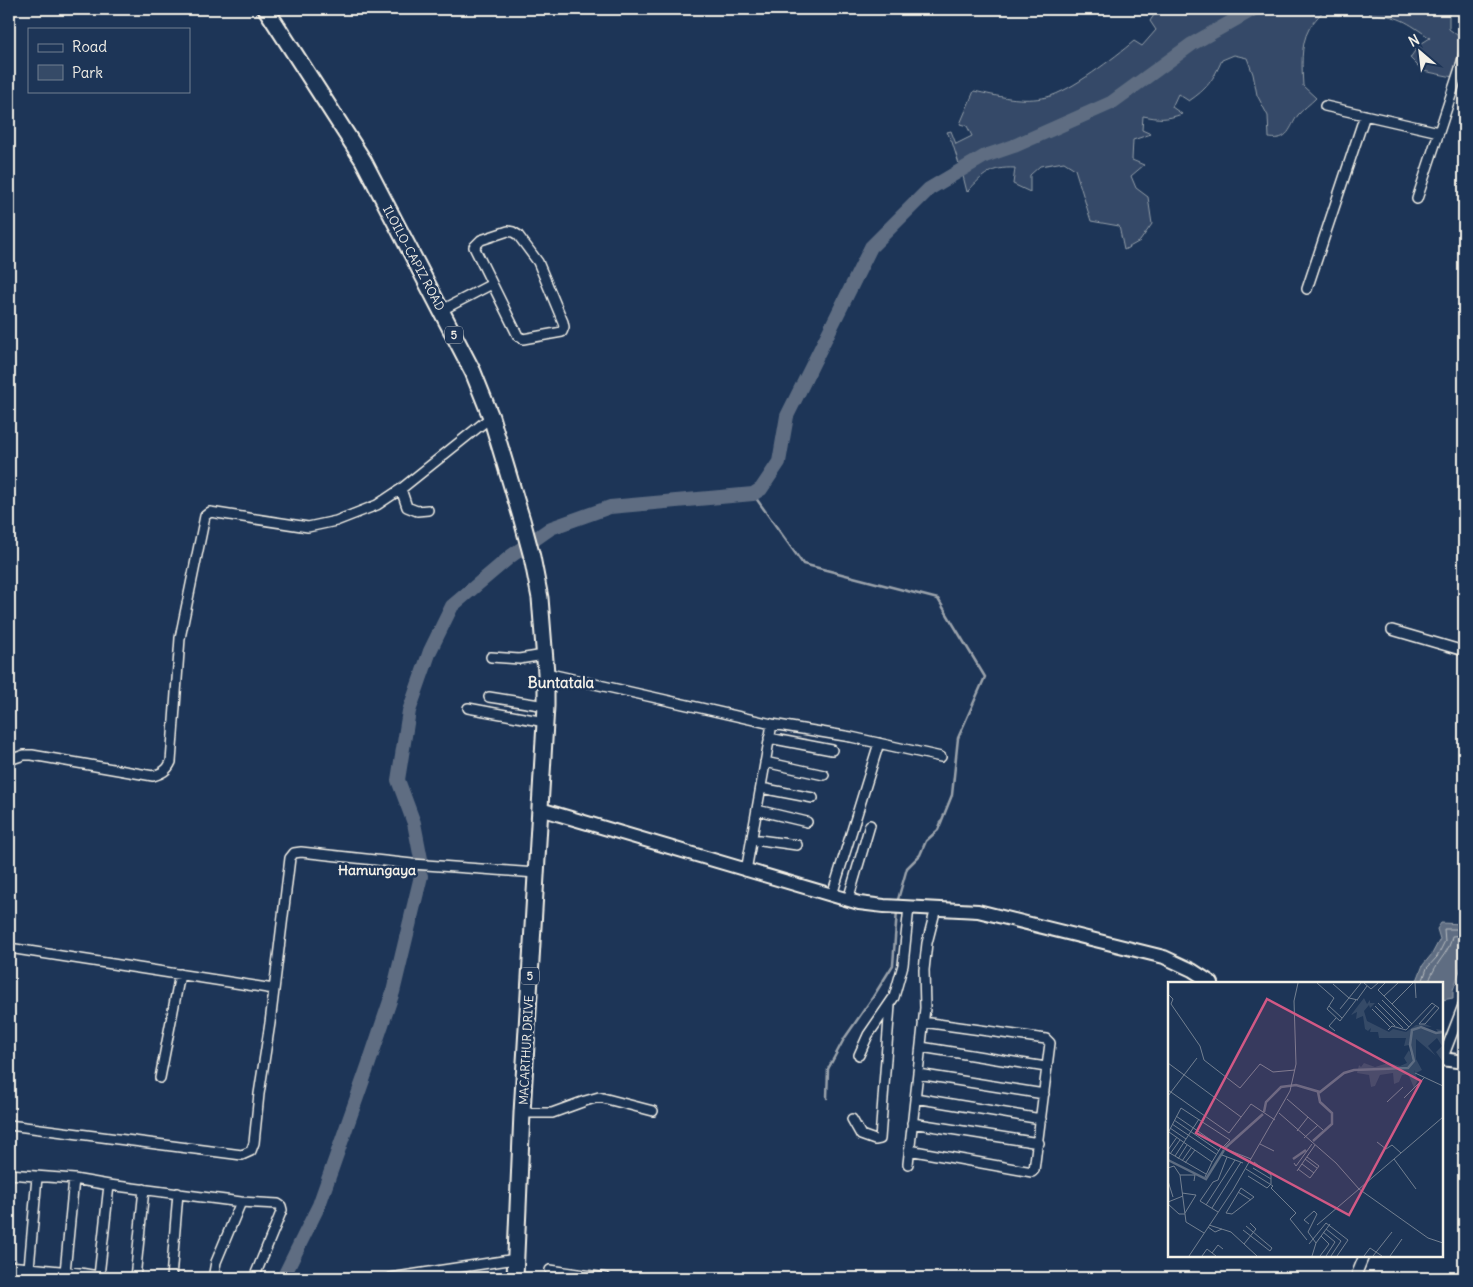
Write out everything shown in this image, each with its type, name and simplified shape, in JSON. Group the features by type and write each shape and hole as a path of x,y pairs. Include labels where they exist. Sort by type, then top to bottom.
{"main road":[{"name":"ILOILO-CAPIZ ROAD","path":"266,9 363,160 473,372 491,417 532,557 540,598 546,673"},
{"name":"MACARTHUR DRIVE","path":"515,1278 522,1114 546,706 546,673"}],"street":[{"path":"1417,199 1464,56"},
{"path":"1324,106 1439,132"},
{"path":"1307,289 1365,115"},
{"path":"508,231 513,232 527,246 538,262 564,322 564,330 521,339 492,284 475,252 474,245 492,235 508,231"},
{"path":"442,310 492,284"},
{"path":"9,760 24,755 32,755 153,776 163,773 172,762 180,638 204,516 210,512 308,527 336,521 377,504 401,489 491,417"},
{"path":"401,489 407,506 417,511 428,510"},
{"path":"1392,630 1464,651"},
{"path":"491,657 519,659 544,655"},
{"path":"546,673 772,724 879,743 941,757"},
{"path":"489,697 546,706"},
{"path":"468,708 545,722"},
{"path":"746,871 772,724"},
{"path":"770,738 832,750"},
{"path":"832,895 879,743"},
{"path":"765,762 824,774"},
{"path":"761,788 813,798"},
{"path":"540,809 848,900 884,906 978,910 1164,958 1192,970 1210,982"},
{"path":"757,810 807,822"},
{"path":"848,900 870,825"},
{"path":"752,839 796,845"},
{"path":"9,1125 242,1155 251,1151 254,1143 290,858 294,853 301,852 412,864 536,873"},
{"path":"852,1120 861,1136 875,1140 880,1139 890,1005 903,965 906,907"},
{"path":"908,1164 925,1008 924,970 926,944 936,908"},
{"path":"9,948 274,989"},
{"path":"160,1078 180,974"},
{"path":"1443,1056 1464,1003"},
{"path":"858,1055 868,1035 890,1005"},
{"path":"910,1150 1032,1172 1036,1167 1050,1043 1046,1039 923,1022"},
{"path":"921,1048 1046,1068"},
{"path":"1443,1059 1464,1062"},
{"path":"918,1074 1044,1094"},
{"path":"522,1114 552,1113 599,1098 653,1112"},
{"path":"915,1098 1041,1119"},
{"path":"912,1123 1038,1143"},
{"path":"9,1174 74,1179 109,1186 241,1202 278,1204 282,1210 254,1278"},
{"path":"29,1268 37,1177"},
{"path":"65,1272 74,1179"},
{"path":"99,1276 109,1186"},
{"path":"135,1278 144,1189"},
{"path":"171,1278 178,1193"},
{"path":"213,1278 216,1262 241,1202"},
{"path":"1355,1278 1364,1257"},
{"path":"390,1278 516,1259"},
{"path":"9,1266 65,1272 80,1276 110,1278"},
{"path":"550,1270 567,1275 606,1278"}],"green space":[{"path":"1158,9 1244,9 1181,46 1104,103 1003,146 960,167 947,132 951,131 956,144 972,136 967,126 960,124 974,91 1019,99 1038,99 1057,94 1092,73 1134,41 1142,46 1156,30 1150,21"},
{"path":"1260,9 1342,9 1339,15 1324,10 1312,24 1306,35 1302,57 1303,86 1316,98 1298,115 1285,135 1281,138 1269,138 1268,116 1257,95 1253,74 1247,58 1234,55 1222,60 1209,84 1189,101 1178,94 1172,107 1182,114 1162,118 1143,116 1142,130 1151,134 1133,140 1132,160 1144,165 1131,176 1136,188 1148,197 1152,224 1140,241 1124,250 1119,226 1091,221 1075,169 1064,162 1040,166 1030,175 1030,192 1013,184 1015,168 1006,168 993,170 988,173 967,192 962,172 977,163 1112,106 1200,43"},
{"path":"1373,9 1449,9 1449,29 1461,38 1453,77 1423,71 1410,58 1419,45 1430,38 1402,20 1369,14"}],"water":[{"path":"1441,923 1464,924 1464,959 1453,990 1453,998 1443,1000 1443,982 1416,982 1423,965 1432,954 1440,939 1437,929"}],"waterway":[{"path":"421,859 414,823 398,780 409,711 430,651 452,606 511,556 551,528 610,507 753,494 761,489 779,462 787,416 871,247 929,189 985,156 1014,146 1111,103 1192,44 1254,9"},
{"path":"753,494 803,564 938,599 985,677 958,738 952,795 938,830 926,841 920,855 907,868 897,903"},
{"path":"283,1278 319,1205 368,1066 393,992 421,876"},
{"path":"827,1098 828,1069 844,1039 893,965 897,911"}],"district":[{"name":"Buntatala","path":"561,682"},
{"name":"Hamungaya","path":"377,870"}]}
